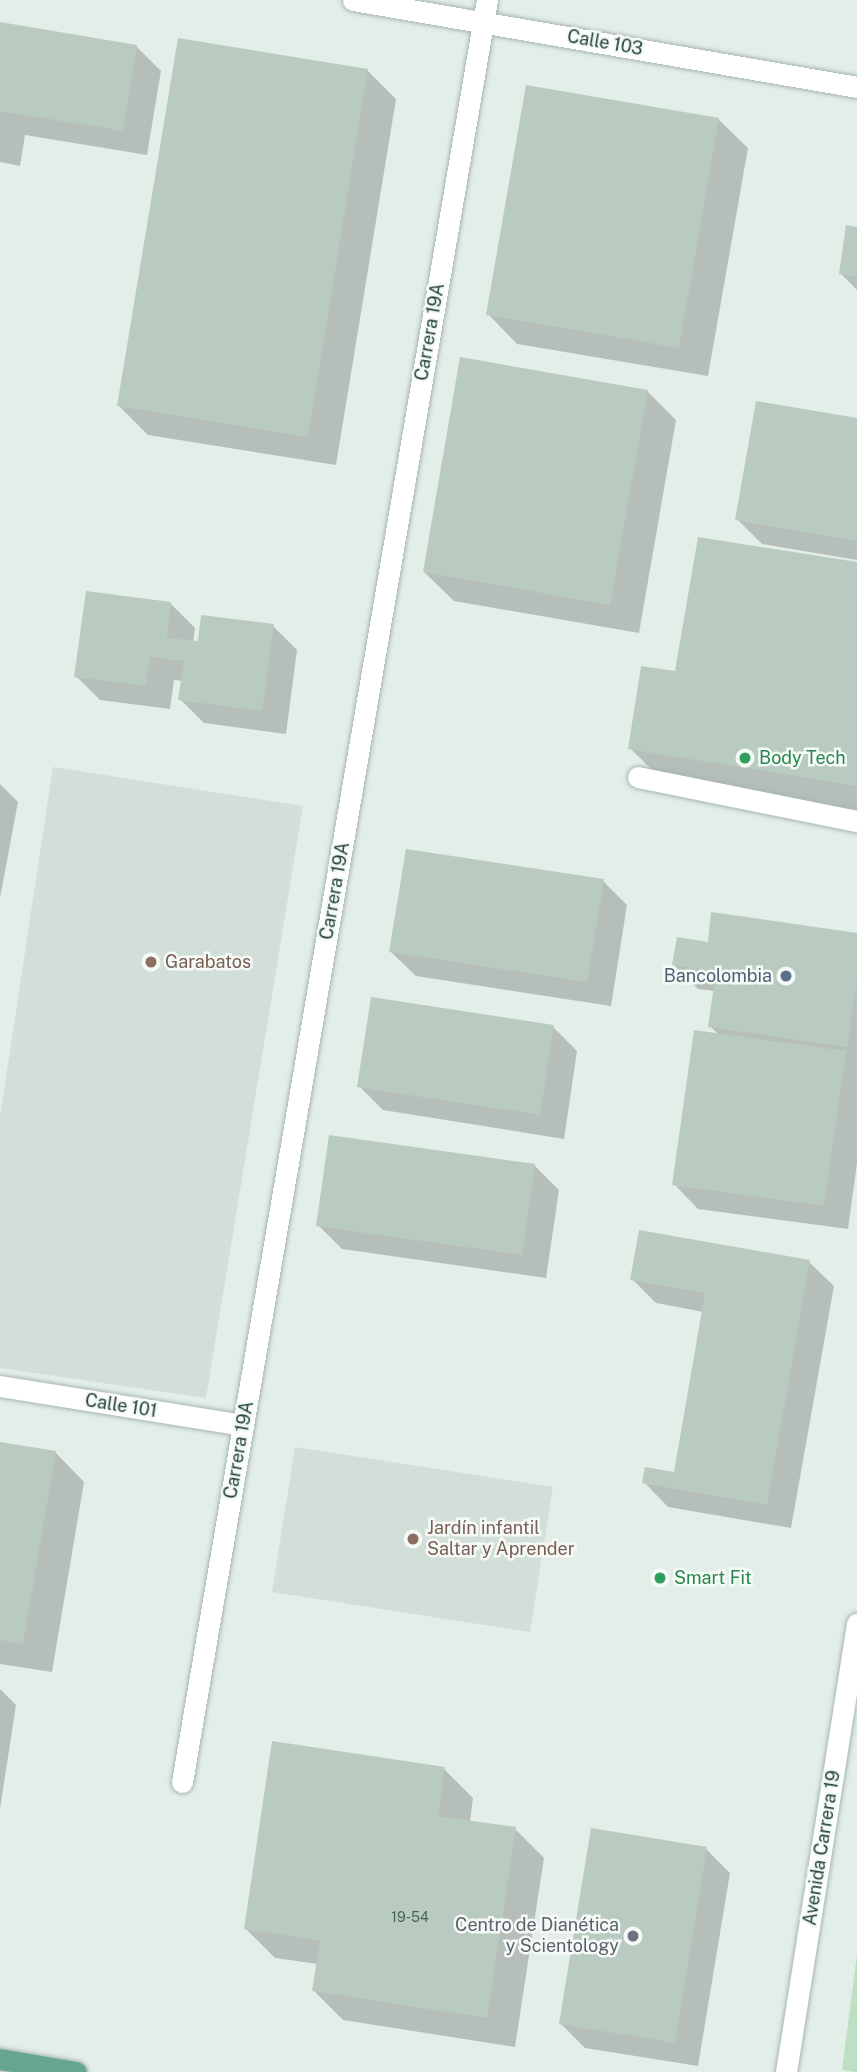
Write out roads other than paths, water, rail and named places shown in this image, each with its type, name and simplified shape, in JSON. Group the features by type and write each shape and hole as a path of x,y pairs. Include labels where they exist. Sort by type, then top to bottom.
{"main road":[{"path":"0,2059 76,2072"}],"street":[{"name":"Calle 103","path":"353,0 857,87"},
{"name":"Carrera 19A","path":"182,1782 487,0"},
{"path":"638,776 857,821"},
{"name":"Calle 101","path":"0,1386 243,1425"},
{"name":"Avenida Carrera 19","path":"786,2072 857,1624"}],"place":[{"name":"Body Tech","path":"745,758"},
{"name":"Garabatos","path":"151,962"},
{"name":"Bancolombia","path":"786,976"},
{"name":"Jardín infantil Saltar y Aprender","path":"413,1539"},
{"name":"Smart Fit","path":"660,1578"},
{"name":"Centro de Dianética y Scientology","path":"633,1936"}]}
